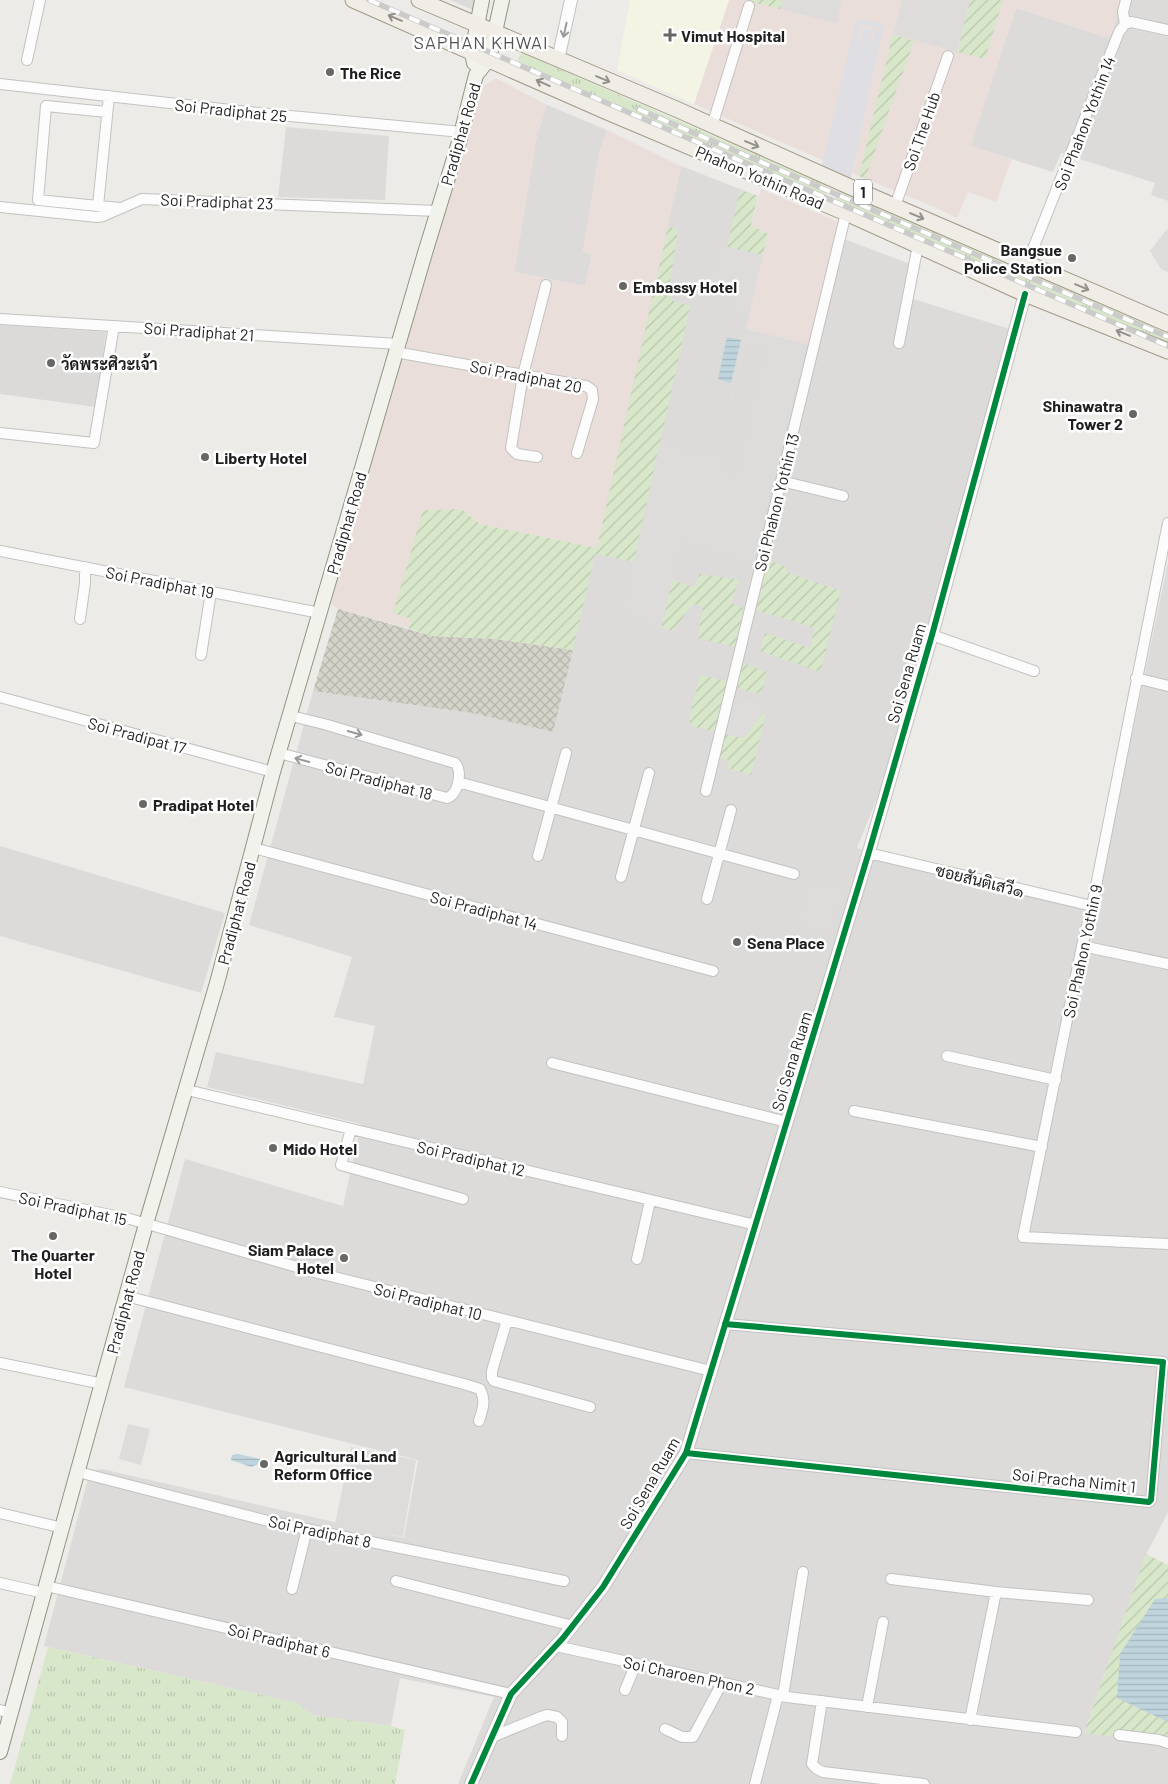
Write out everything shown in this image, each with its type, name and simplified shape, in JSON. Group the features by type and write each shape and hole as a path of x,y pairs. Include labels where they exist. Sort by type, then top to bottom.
{"main road":[{"name":"Phahon Yothin Road","path":"352,0 607,112 846,213 1026,294 1168,351"},
{"name":"Phahon Yothin Road","path":"420,0 1168,324"},
{"name":"Pradiphat Road","path":"0,1752 5,1711 45,1590 63,1528 146,1224 187,1090 273,772 291,716 437,211 462,132 476,75 472,52 482,0"},
{"name":"Pradiphat Road","path":"476,75 489,59 502,0"}],"street":[{"path":"27,60 40,0"},
{"path":"558,60 571,0"},
{"path":"1126,0 1123,12 1125,24 1131,22 1168,30"},
{"path":"712,126 749,6"},
{"name":"Soi Phahon Yothin 14","path":"1027,264 1119,32 1125,24"},
{"name":"Soi The Hub","path":"895,206 948,56"},
{"name":"Soi Pradiphat 25","path":"0,84 258,113 462,132"},
{"path":"98,206 109,96"},
{"path":"107,112 46,106 38,200 121,208"},
{"name":"Soi Pradiphat 23","path":"0,207 97,217 142,199 437,211"},
{"name":"Soi Phahon Yothin 13","path":"706,791 846,213"},
{"path":"899,343 918,245"},
{"path":"537,457 517,454 511,448 523,374 546,285"},
{"name":"Soi Sena Ruam","path":"472,1784 511,1694 556,1646 603,1587 686,1453 868,855 932,635 1026,294"},
{"name":"Soi Pradiphat 21","path":"0,319 397,348"},
{"path":"0,433 94,443 114,326"},
{"name":"Soi Pradiphat 20","path":"397,348 586,386 592,390 593,399 577,453"},
{"path":"781,481 843,496"},
{"name":"Soi Phahon Yothin 9","path":"1168,523 1092,906 1082,946 1023,1237 1168,1244"},
{"name":"Soi Pradiphat 19","path":"0,551 320,613"},
{"path":"80,619 85,567"},
{"path":"201,655 211,592"},
{"path":"932,635 1034,671"},
{"path":"1136,678 1168,686"},
{"name":"Soi Pradipat 17","path":"0,697 273,772"},
{"name":"Soi Pradiphat 18","path":"279,753 447,798 451,797 455,792 459,772 458,766 455,763 291,716"},
{"path":"538,856 566,752"},
{"path":"621,877 649,772"},
{"path":"458,782 794,874"},
{"path":"707,899 732,810"},
{"name":"Soi Pradiphat 14","path":"254,848 713,971"},
{"name":"ซอยสันติเสวี๑","path":"868,855 877,855 1092,906"},
{"path":"1082,946 1168,964"},
{"path":"947,1056 1056,1080"},
{"path":"552,1063 787,1122"},
{"name":"Soi Pradiphat 12","path":"187,1090 756,1225"},
{"path":"854,1111 1042,1147"},
{"path":"351,1129 341,1165 464,1199"},
{"name":"Soi Pradiphat 15","path":"0,1192 146,1224"},
{"path":"638,1259 650,1201"},
{"name":"Soi Pradiphat 10","path":"146,1224 318,1273 711,1371"},
{"path":"126,1296 472,1386 480,1389 485,1403 479,1421"},
{"path":"507,1320 492,1372 492,1378 590,1407"},
{"name":"Soi Pracha Nimit 1","path":"686,1453 1149,1502 1151,1500 1163,1362 725,1324"},
{"path":"0,1363 103,1384"},
{"name":"Soi Pradiphat 8","path":"78,1472 272,1522 564,1581"},
{"path":"0,1513 63,1528"},
{"path":"292,1589 307,1529"},
{"path":"756,1784 781,1696 803,1572"},
{"path":"891,1579 996,1592 1088,1600"},
{"path":"396,1581 573,1626"},
{"name":"Soi Pradiphat 6","path":"0,1583 45,1590 511,1694"},
{"path":"970,1720 996,1592"},
{"path":"866,1707 883,1622"},
{"name":"Soi Charoen Phon 2","path":"556,1646 781,1696 1076,1732"},
{"path":"625,1690 636,1664"},
{"path":"664,1729 682,1737 693,1737 722,1683"},
{"path":"822,1701 812,1764 817,1769 823,1772 924,1784"},
{"path":"492,1737 547,1716 558,1717 562,1722 562,1736"},
{"path":"1119,1735 1159,1740 1168,1743"}],"shaded area":[{"path":"450,0 474,0 473,10"},
{"name":"Vimut Hospital","path":"630,0 729,0 694,104 617,70"},
{"path":"729,0 1121,0 1111,39 1016,8 971,146 1012,159 996,202 968,192 957,218 694,104"},
{"path":"782,0 842,0 837,23 780,9"},
{"path":"902,0 970,0 957,52 893,34"},
{"path":"1121,0 1168,0 1168,201 1151,195 1155,183 1061,153 1053,172 970,146 1016,8 1110,38"},
{"path":"856,18 884,24 850,182 821,170","holes":["861,24 876,28 872,45 870,44 873,30 863,27 860,40 857,40"]},
{"path":"496,78 547,105 537,135 514,272 585,286 592,254 583,252 599,154 607,130 681,166 597,548 480,524 461,509 393,612 411,619 408,628 338,609 331,604 359,499 482,87"},
{"path":"547,105 607,130 599,154 583,252 592,254 585,286 514,272 537,135"},
{"path":"286,127 389,136 385,200 278,197"},
{"path":"681,166 758,196 751,225 768,234 746,329 819,347 844,239 918,267 910,298 1013,330 889,768 857,848 1076,906 1096,908 1168,562 1168,1512 1146,1555 1084,1733 1168,1742 1168,1784 458,1784 494,1697 400,1678 391,1726 312,1715 297,1703 44,1646 90,1471 102,1469 404,1538 418,1460 124,1387 185,1159 343,1206 361,1124 207,1087 216,1052 363,1084 375,1026 334,1017 352,957 249,925 313,691 472,713 553,732"},
{"path":"761,189 848,226 819,347 746,329 768,234 751,225"},
{"path":"1167,229 1168,272 1161,269 1150,251"},
{"path":"718,245 763,255 749,315 730,310 733,285 712,279"},
{"name":"วัดพระศิวะเจ้า","path":"0,325 106,332 96,407 0,394"},
{"path":"746,329 806,344 753,565 682,539 661,630 624,608 659,446 716,457","holes":["745,344 765,349 739,475 719,471"]},
{"path":"338,609 432,636 496,639 573,650 553,732 472,713 313,691"},
{"path":"732,696 765,703 763,712 744,738 724,734"},
{"path":"0,846 225,913 201,993 0,936"},
{"path":"811,880 843,890 829,934 797,924"},
{"path":"128,1424 150,1429 141,1465 119,1459"},
{"path":"351,1447 416,1460 403,1537 335,1524"}],"green space":[{"path":"744,0 782,0 780,9"},
{"path":"970,0 1003,0 985,59 957,52"},
{"path":"893,34 914,41 865,179 859,176"},
{"path":"521,54 525,54 824,184 828,187 823,201 517,68"},
{"path":"740,190 758,196 751,225 768,234 763,255 727,247"},
{"path":"840,190 1168,332 1168,346 834,204 837,191"},
{"path":"668,227 678,229 668,296 673,301 690,306 634,562 595,554 573,650 496,639 432,636 408,628 411,619 393,613 423,510 461,509 480,524 597,548"},
{"path":"766,559 787,567 786,572 841,591 820,672 760,651 765,633 810,648 815,628 756,610 762,589"},
{"path":"700,574 739,580 731,603 744,608 735,647 698,638 703,606 692,604 674,631 661,628 672,579 694,588"},
{"path":"743,663 767,672 761,694 736,688"},
{"path":"700,675 727,681 716,732 694,727 690,722"},
{"path":"763,712 765,717 751,775 727,768 729,760 719,758 724,734 744,738"},
{"path":"1146,1554 1168,1565 1168,1742 1084,1733"},
{"path":"48,1647 297,1703 312,1715 391,1726 405,1730 395,1784 10,1784"}],"water":[{"path":"727,337 741,340 731,383 718,379"},
{"path":"238,1454 260,1459 261,1463 251,1467 231,1460 232,1455"},
{"path":"1168,1598 1168,1722 1117,1698 1120,1654 1155,1599"}],"railway":[{"path":"369,0 1168,346"},
{"path":"638,109 1168,337"}],"cycle path":[{"path":"471,1784 511,1694 563,1638 603,1587 686,1453 868,855 932,635 1025,294"},
{"path":"686,1453 1149,1502 1151,1500 1163,1362 725,1324"}],"place":[{"name":"Vimut Hospital","path":"670,35"},
{"name":"The Rice","path":"330,72"},
{"name":"Bangsue Police Station","path":"1072,258"},
{"name":"Embassy Hotel","path":"623,286"},
{"name":"วัดพระศิวะเจ้า","path":"51,363"},
{"name":"Shinawatra Tower 2","path":"1133,414"},
{"name":"Liberty Hotel","path":"205,457"},
{"name":"Pradipat Hotel","path":"143,804"},
{"name":"Sena Place","path":"737,942"},
{"name":"Mido Hotel","path":"273,1148"},
{"name":"The Quarter Hotel","path":"53,1236"},
{"name":"Siam Palace Hotel","path":"344,1258"},
{"name":"Agricultural Land Reform Office","path":"264,1464"}],"district":[{"name":"SAPHAN KHWAI","path":"481,42"}]}
